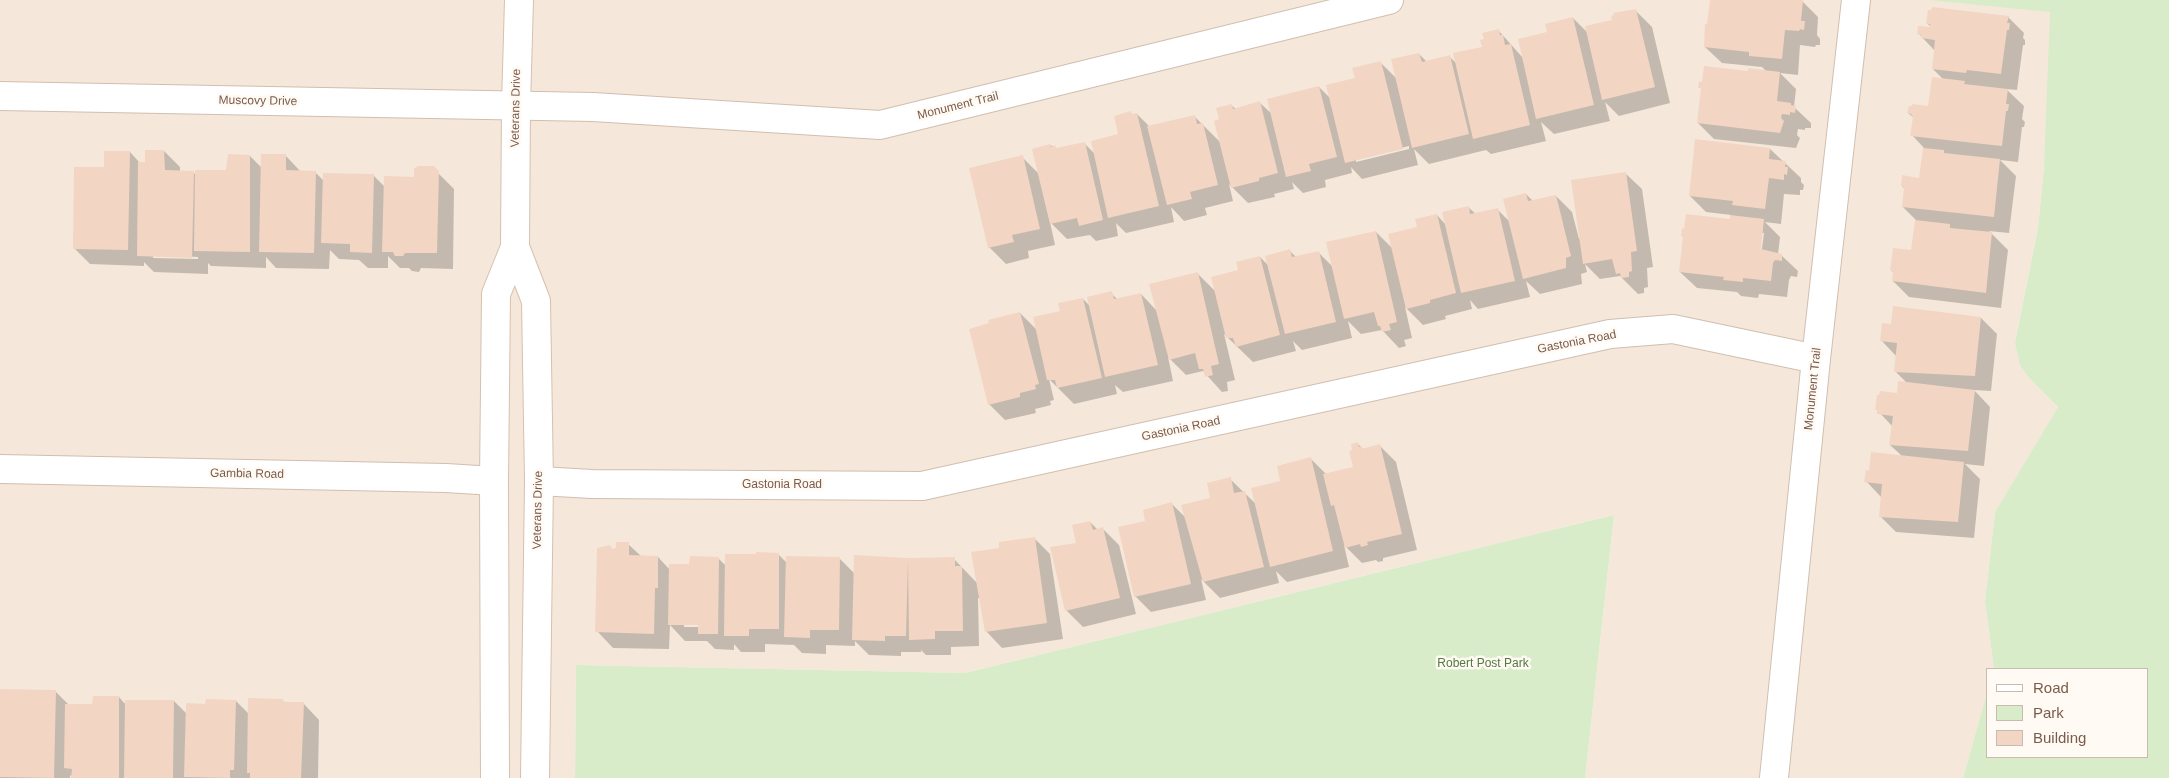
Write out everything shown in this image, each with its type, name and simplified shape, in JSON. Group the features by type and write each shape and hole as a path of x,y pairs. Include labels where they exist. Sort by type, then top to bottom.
{"street":[{"name":"Veterans Drive","path":"494,778 496,294 515,247 519,0"},
{"name":"Monument Trail","path":"516,105 593,106 880,124 1389,0"},
{"name":"Monument Trail","path":"1774,778 1816,359 1856,0"},
{"name":"Muscovy Drive","path":"0,96 516,105"},
{"name":"Veterans Drive","path":"515,247 536,301 539,482 535,778"},
{"name":"Gastonia Road","path":"539,482 922,486 1610,334 1673,329 1816,359"},
{"name":"Gambia Road","path":"0,470 446,478 494,481"}],"shaded area":[{"path":"0,0 2060,0 2038,228 2015,343 2030,379 2058,407 1995,512 1985,601 1994,668 1986,668 1986,696 1963,778 1585,778 1614,515 965,673 576,665 575,778 0,778"}],"green space":[{"path":"1928,0 2169,0 2169,778 1963,778 1986,696 1986,758 2149,758 2149,668 1994,668 1985,601 1995,512 2058,407 2030,379 2020,365 2015,343 2038,228 2044,167 2050,12"},
{"name":"Robert Post Park","path":"1614,515 1585,778 575,778 576,665 965,673"}],"building":[{"path":"1710,0 1803,0 1801,21 1805,21 1804,30 1785,30 1782,59 1749,56 1749,52 1704,47 1705,24 1707,24"},
{"path":"1932,7 2009,16 2007,23 2010,23 2009,30 2007,30 2001,74 1967,70 1966,73 1932,69 1935,40 1921,38 1921,35 1917,34 1918,26 1930,27 1930,24 1926,24 1928,10 1931,10"},
{"path":"1636,9 1655,87 1602,100 1585,26 1612,20 1611,16 1614,15 1613,13"},
{"path":"1573,17 1594,105 1536,119 1518,39 1547,32 1545,24"},
{"path":"1499,29 1500,35 1503,35 1505,45 1511,44 1530,125 1473,139 1453,53 1482,47 1480,40 1484,39 1482,33"},
{"path":"1419,53 1422,62 1450,55 1469,134 1412,148 1391,59"},
{"path":"1381,61 1403,149 1345,163 1326,85 1355,78 1352,68"},
{"path":"1704,66 1748,71 1748,68 1780,72 1777,101 1791,103 1791,105 1796,106 1795,113 1790,112 1790,115 1782,114 1781,118 1784,121 1780,133 1697,123 1701,88 1698,88 1699,81 1702,82"},
{"path":"1932,77 1965,81 1964,84 2008,89 2006,104 2009,104 2008,111 2006,111 2002,146 1910,136 1913,117 1907,113 1909,106 1912,106 1912,104 1928,106"},
{"path":"1319,86 1337,157 1309,164 1311,171 1286,177 1267,99"},
{"path":"1260,101 1278,173 1259,178 1259,181 1231,188 1214,121 1219,119 1216,108 1232,104 1233,109"},
{"path":"1131,111 1132,114 1137,113 1159,206 1108,218 1091,141 1118,134 1114,116"},
{"path":"1195,115 1197,124 1203,123 1218,185 1190,192 1192,199 1167,205 1147,126"},
{"path":"1695,139 1770,148 1769,159 1786,161 1785,167 1788,167 1787,175 1784,174 1784,180 1769,178 1765,209 1732,205 1733,201 1689,196"},
{"path":"1085,142 1103,220 1079,226 1077,218 1050,224 1032,149 1050,144 1051,147 1055,145 1056,148"},
{"path":"1923,148 1944,150 1944,153 2000,159 1994,217 1902,207 1904,187 1901,186 1902,175 1919,178"},
{"path":"145,150 164,150 165,170 194,171 192,258 137,256 138,162 145,162"},
{"path":"104,151 130,151 128,250 73,249 74,167 104,167"},
{"path":"228,154 250,155 250,252 194,251 195,170 226,170"},
{"path":"261,154 286,154 286,170 316,171 314,253 259,252"},
{"path":"1023,155 1040,229 1012,235 1014,242 988,248 969,168"},
{"path":"418,166 434,166 439,171 437,253 405,253 403,256 395,256 393,252 382,252 384,176 414,177 414,169"},
{"path":"1626,172 1637,251 1631,252 1632,271 1629,272 1629,277 1621,278 1620,273 1616,274 1612,259 1583,264 1571,180"},
{"path":"323,173 374,174 372,253 350,252 350,244 321,243"},
{"path":"1526,193 1528,201 1556,195 1571,256 1566,258 1566,268 1523,279 1503,199"},
{"path":"1469,206 1470,214 1498,208 1515,281 1461,293 1442,212"},
{"path":"1437,214 1456,293 1430,300 1430,303 1406,309 1388,234 1417,227 1415,219"},
{"path":"1686,214 1730,219 1730,215 1764,219 1761,249 1782,254 1782,261 1775,260 1773,263 1771,281 1743,278 1743,282 1723,280 1724,277 1679,272 1683,237 1681,236"},
{"path":"1915,220 1950,224 1950,228 1992,232 1986,293 1892,281 1893,271 1890,271 1893,248 1911,250"},
{"path":"1376,231 1397,322 1389,324 1391,330 1382,332 1374,312 1344,319 1326,242"},
{"path":"1290,249 1292,257 1319,251 1336,322 1285,334 1265,256"},
{"path":"1260,256 1280,335 1236,347 1233,338 1226,338 1211,277 1238,270 1236,262"},
{"path":"1198,272 1219,364 1211,366 1213,375 1205,377 1203,369 1199,369 1195,353 1169,360 1149,284"},
{"path":"1112,291 1114,299 1141,293 1158,365 1105,377 1087,297"},
{"path":"1083,298 1102,378 1057,388 1055,380 1047,380 1033,317 1060,311 1058,303"},
{"path":"1893,306 1981,317 1975,376 1894,372 1897,343 1880,341 1882,323 1891,324"},
{"path":"1020,312 1039,384 1035,385 1036,389 1020,393 1020,397 988,405 969,329 989,323 988,320"},
{"path":"1898,381 1975,390 1968,451 1889,445 1893,416 1877,414 1877,410 1875,410 1877,395 1879,395 1880,391 1897,393"},
{"path":"1358,442 1359,447 1362,446 1362,449 1380,444 1402,534 1367,542 1368,545 1361,547 1360,544 1345,548 1334,505 1331,506 1323,474 1353,467 1349,451 1352,450 1351,444"},
{"path":"1871,452 1964,462 1958,522 1879,517 1882,484 1864,482 1866,470 1869,471"},
{"path":"1311,457 1333,551 1270,567 1251,488 1280,481 1277,466"},
{"path":"1231,477 1234,493 1245,491 1264,567 1203,582 1181,505 1210,498 1207,483"},
{"path":"1172,502 1191,584 1134,597 1118,527 1145,521 1143,510"},
{"path":"1090,521 1093,530 1103,527 1120,598 1065,611 1050,547 1076,543 1072,525"},
{"path":"1035,537 1047,623 985,632 971,552 999,548 999,542"},
{"path":"616,542 629,542 629,555 658,556 658,588 655,588 654,634 595,632 597,548 610,545 612,549 616,548"},
{"path":"756,552 779,553 779,629 749,629 749,636 724,636 725,554 756,554"},
{"path":"854,555 908,558 955,557 955,566 962,566 963,631 935,631 935,639 909,640 908,561 906,636 885,636 885,641 852,640"},
{"path":"690,556 719,557 718,634 698,634 698,625 668,625 669,564 689,564"},
{"path":"786,556 840,557 839,630 810,630 810,638 784,637"},
{"path":"0,689 56,690 54,778 0,777"},
{"path":"93,696 119,696 119,778 71,778 72,769 64,768 65,704 92,704"},
{"path":"248,698 304,702 301,778 250,778 250,773 247,773"},
{"path":"206,699 236,700 234,770 230,770 230,778 184,777 186,703 205,704"},
{"path":"125,700 174,700 173,778 124,778"}]}
